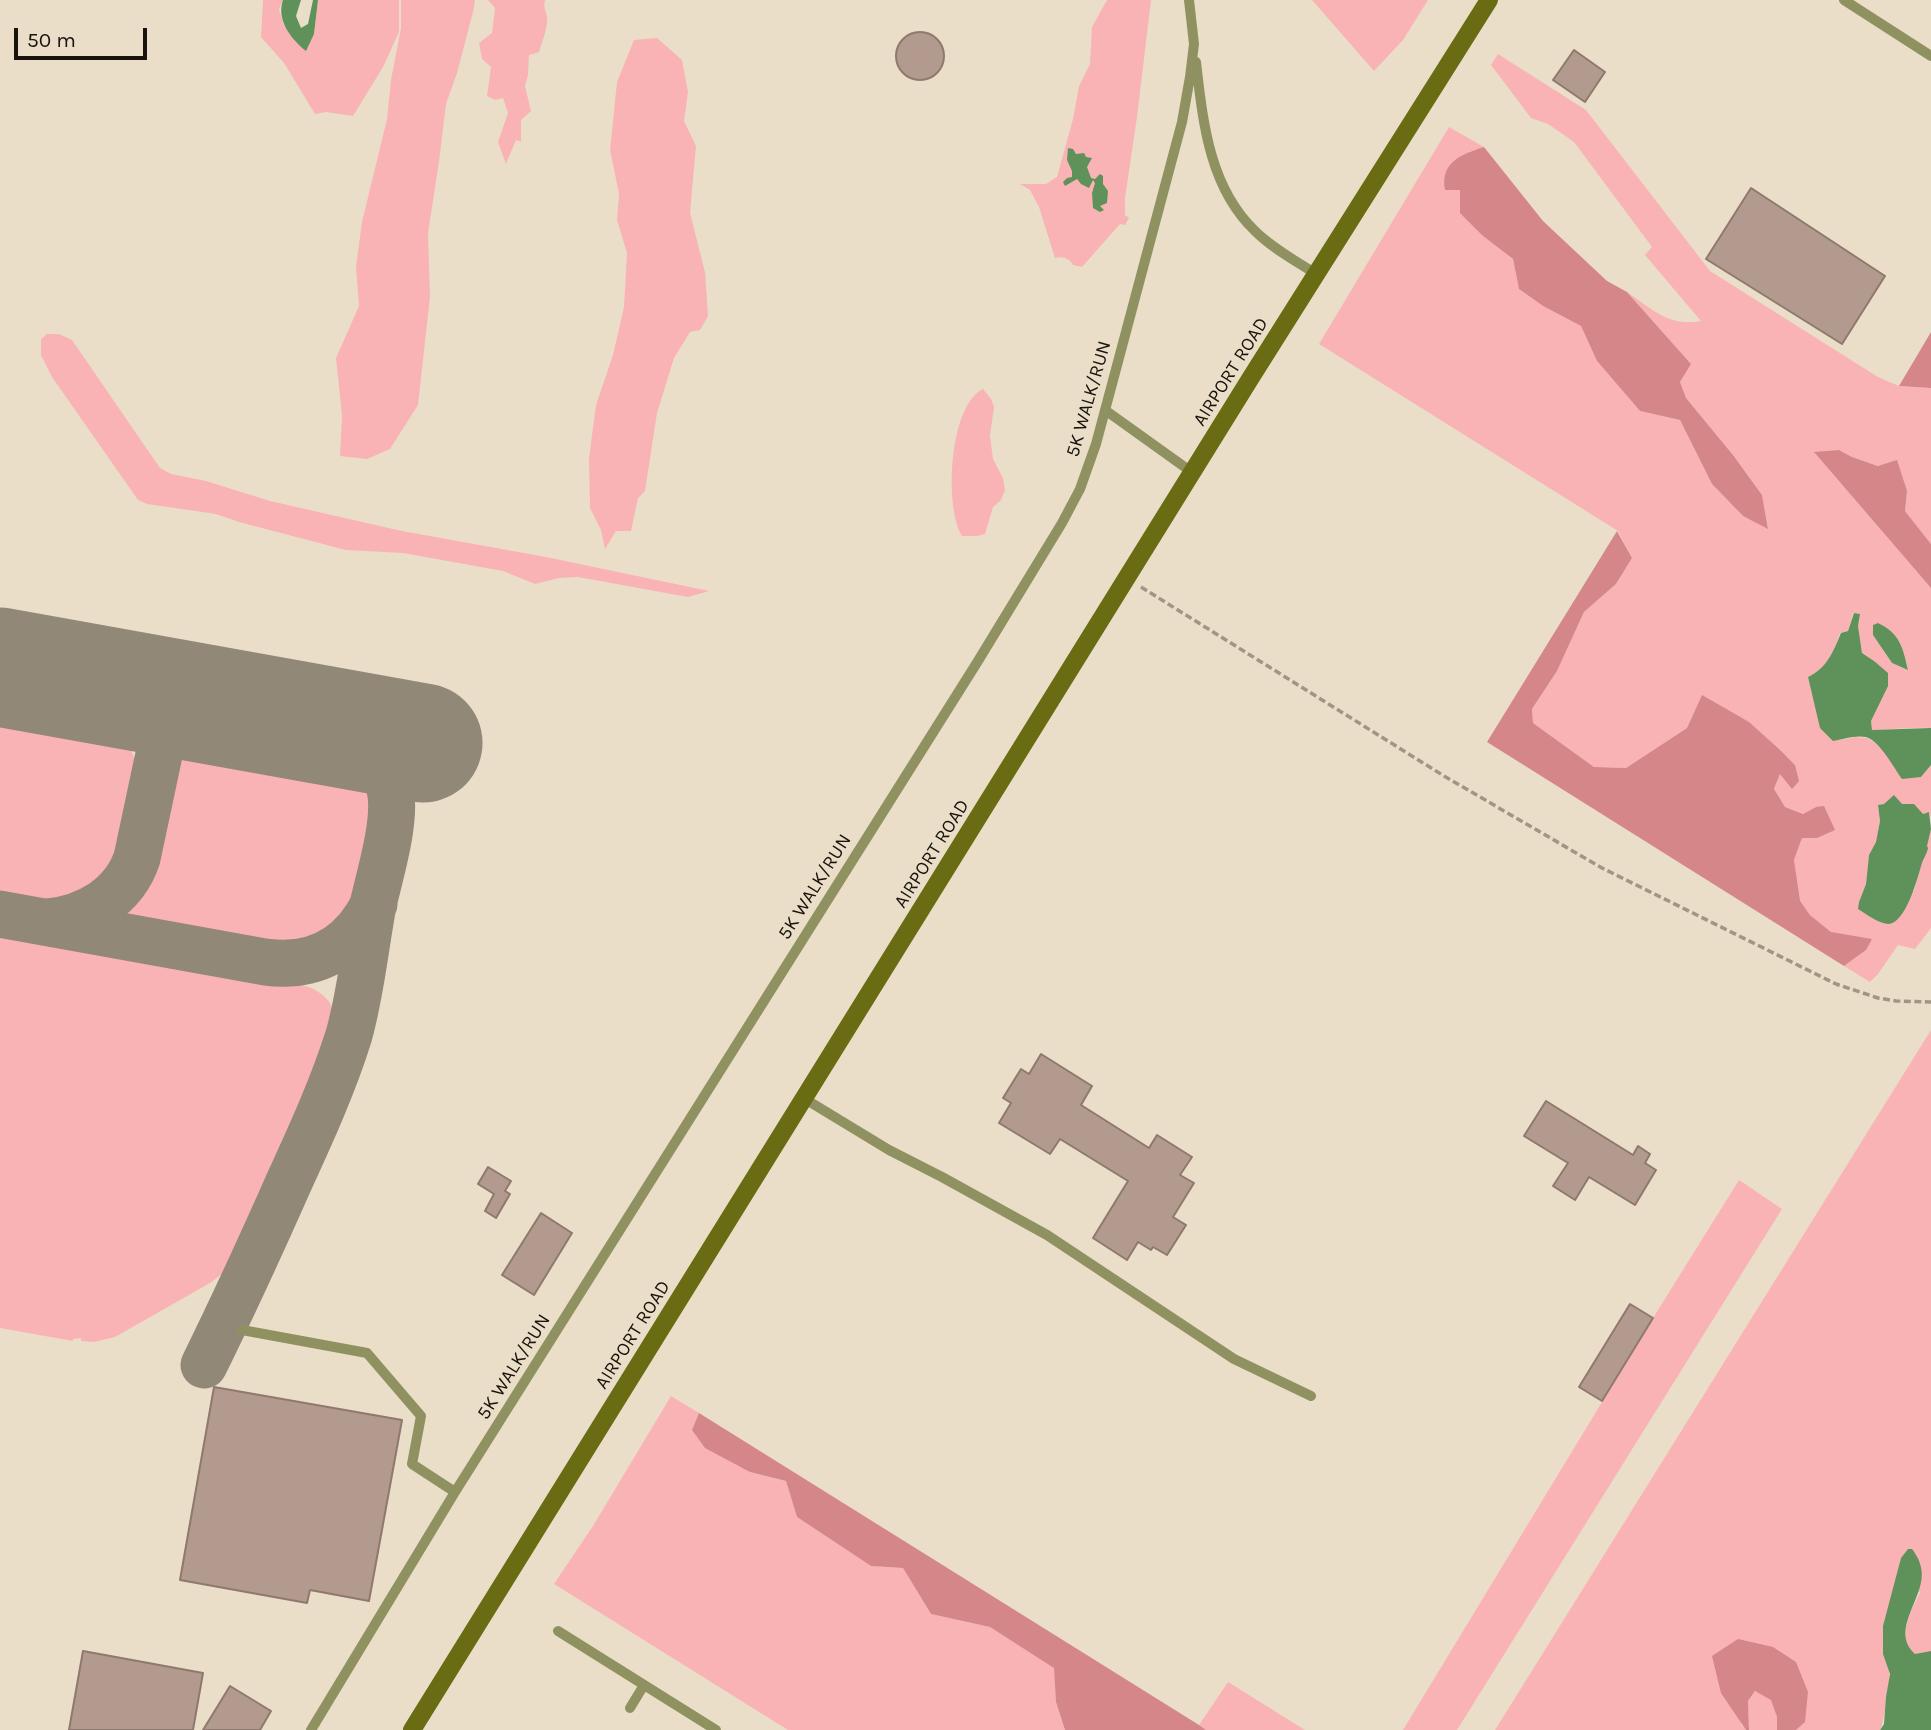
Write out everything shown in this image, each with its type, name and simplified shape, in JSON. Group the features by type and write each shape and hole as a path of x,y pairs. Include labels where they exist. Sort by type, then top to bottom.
{"main road":[{"name":"AIRPORT ROAD","path":"412,1730 1489,0"}],"lane":[{"name":"5K WALK/RUN","path":"311,1730 456,1492 978,661 1072,506 1088,470 1182,122 1194,44 1189,0"},
{"path":"1844,0 1931,55"},
{"path":"1194,44 1208,143 1224,191 1255,232 1316,274"},
{"path":"1105,410 1193,473"},
{"path":"805,1099 889,1150 1046,1235 1234,1359 1311,1396"},
{"path":"242,1330 367,1353 421,1416 412,1464 456,1492"},
{"path":"558,1631 708,1728"},
{"path":"630,1708 644,1685"}],"path":[{"path":"1128,579 1444,776 1601,868 1836,984 1878,999 1931,1002"}],"shaded area":[{"path":"263,0 283,0 279,9 284,26 314,34 318,0 399,0 399,32 383,67 353,116 326,112 315,114 284,63 261,37"},
{"path":"283,0 301,0 296,16 301,28 308,24 313,0 318,0 314,34 306,51 295,41 283,22"},
{"path":"401,0 475,0 457,73 446,104 428,233 430,297 418,405 390,449 367,459 340,456 342,416 336,358 359,306 356,267 362,222 387,119 401,28"},
{"path":"488,0 545,0 547,17 539,52 529,55 525,86 531,111 521,120 521,142 516,140 506,164 498,142 508,113 503,98 495,100 487,96 491,67 482,59 479,43 492,33 495,8"},
{"path":"1107,0 1151,0 1125,198 1125,215 1129,218 1125,225 1120,224 1082,267 1073,265 1066,258 1055,258 1039,207 1030,190 1020,184 1046,184 1057,177 1079,86 1090,64 1092,27"},
{"path":"1312,0 1428,0 1403,40 1374,71"},
{"path":"657,38 682,60 688,92 684,121 696,146 690,213 705,272 708,316 700,330 690,332 674,358 657,413 645,491 638,498 631,531 616,531 605,549 601,530 590,508 589,458 596,405 613,355 624,307 627,253 617,220 619,194 610,150 617,82 634,40"},
{"path":"1498,54 1586,110 1710,271 1878,377 1899,386 1931,388 1931,544 1905,511 1907,491 1879,466 1839,450 1815,453 1931,588 1931,728 1872,730 1874,661 1862,653 1858,626 1860,614 1853,613 1848,631 1840,633 1829,659 1808,677 1814,701 1833,741 1868,738 1921,777 1931,765 1931,818 1929,812 1923,814 1884,804 1878,805 1880,821 1876,842 1869,855 1866,884 1859,902 1914,891 1931,829 1931,928 1915,949 1898,945 1870,982 1844,966 1866,950 1831,932 1810,915 1799,901 1794,860 1802,838 1817,838 1835,829 1816,807 1803,814 1785,807 1774,790 1780,774 1795,765 1748,722 1702,696 1687,728 1626,768 1594,767 1533,723 1532,709 1557,671 1584,612 1616,584 1632,558 1618,531 1319,344 1449,127 1484,147 1469,152 1460,190 1483,236 1513,259 1519,289 1543,306 1581,326 1597,361 1640,411 1680,420 1712,484 1743,516 1768,528 1762,495 1686,398 1680,382 1691,364 1627,292 1670,319 1701,321 1645,255 1652,247 1574,142 1548,124 1531,118 1491,65","holes":["1878,623 1896,636 1905,655 1908,670 1892,663 1873,635"]},
{"path":"1484,147 1543,221 1607,281 1627,292 1691,364 1680,382 1686,398 1762,495 1768,529 1743,516 1712,484 1680,420 1640,411 1597,361 1581,326 1543,306 1519,289 1513,259 1483,236 1460,213 1460,190 1445,190 1446,172 1461,156"},
{"path":"1068,148 1073,149 1076,154 1084,153 1086,157 1092,158 1087,167 1091,178 1095,179 1100,174 1103,176 1103,184 1108,191 1107,203 1100,206 1104,210 1100,212 1093,208 1093,180 1089,188 1077,179 1065,186 1063,182 1072,177 1067,160"},
{"path":"1931,332 1931,388 1899,386"},
{"path":"47,334 59,334 72,340 160,468 171,474 206,481 270,501 402,531 546,557 709,591 688,597 578,577 535,584 503,571 403,553 346,550 216,514 147,504 138,500 52,377 41,355 41,339"},
{"path":"983,389 994,407 990,436 993,459 1003,478 1005,490 1001,500 993,507 985,534 962,536 956,522 953,503 953,458 963,415 972,399"},
{"path":"1839,450 1878,466 1897,460 1907,491 1905,511 1931,544 1931,588 1814,452"},
{"path":"1617,531 1632,558 1616,584 1584,612 1557,671 1532,709 1533,723 1594,767 1626,768 1687,728 1702,695 1749,722 1795,765 1799,781 1792,789 1780,774 1774,789 1785,807 1803,814 1824,806 1835,830 1817,838 1802,838 1794,860 1800,901 1810,915 1831,932 1872,939 1866,950 1844,966 1487,742"},
{"path":"1854,613 1860,614 1858,626 1862,653 1888,673 1888,686 1871,721 1872,730 1931,728 1931,765 1921,777 1902,779 1881,749 1866,737 1833,741 1820,728 1808,677 1829,659 1841,633 1848,631"},
{"path":"1878,623 1896,636 1908,670 1892,663 1873,635 1873,625"},
{"path":"0,710 109,728 128,741 136,763 120,851 111,875 76,900 47,904 0,896"},
{"path":"207,746 357,773 372,787 376,808 369,857 355,905 351,914 338,928 313,942 285,949 110,918 137,896 149,876 173,765 191,751"},
{"path":"1894,795 1902,804 1914,804 1923,814 1929,812 1931,829 1928,850 1906,908 1894,922 1888,924 1858,909 1866,884 1869,855 1876,842 1880,821 1878,805 1884,804"},
{"path":"0,930 299,984 321,994 334,1013 331,1041 318,1079 244,1245 226,1271 210,1283 115,1337 94,1342 81,1341 81,1338 73,1341 0,1328"},
{"path":"1931,1030 1931,1651 1915,1655 1906,1641 1907,1625 1920,1593 1901,1558 1885,1638 1884,1653 1889,1682 1880,1730 1796,1730 1805,1722 1739,1639 1741,1724 1746,1730 1495,1730"},
{"path":"1739,1180 1782,1209 1457,1730 1403,1730 1653,1318"},
{"path":"671,1396 699,1413 692,1430 750,1472 786,1481 797,1517 871,1566 903,1568 931,1614 990,1627 1055,1668 1056,1702 1065,1730 788,1730 554,1584 593,1526"},
{"path":"699,1413 1206,1730 1065,1730 1056,1702 1054,1668 990,1627 931,1614 903,1568 871,1566 797,1517 786,1481 750,1472 705,1448 692,1430"},
{"path":"1908,1549 1912,1549 1918,1558 1922,1575 1906,1633 1908,1644 1915,1654 1931,1651 1931,1730 1880,1730 1884,1724 1890,1674 1883,1654 1883,1626 1901,1558"},
{"path":"1738,1639 1773,1647 1796,1662 1808,1692 1805,1722 1796,1730 1777,1730 1777,1717 1771,1700 1755,1691 1748,1701 1749,1730 1746,1730 1721,1693 1712,1656"},
{"path":"1228,1682 1305,1730 1206,1730 1199,1725"},
{"path":"1755,1691 1771,1699 1777,1717 1777,1730 1749,1730 1748,1701"}],"building":[{"path":"920,32 937,39 944,56 937,73 920,80 903,73 896,56 903,39"},
{"path":"1574,50 1605,72 1585,102 1553,80"},
{"path":"1751,188 1885,276 1842,344 1706,259"},
{"path":"1041,1054 1092,1086 1081,1105 1149,1148 1157,1135 1192,1157 1180,1175 1194,1183 1173,1217 1186,1225 1167,1255 1138,1242 1127,1260 1093,1238 1128,1181 1060,1139 1050,1154 999,1123 1011,1103 1003,1098 1021,1069 1029,1074"},
{"path":"1546,1101 1633,1155 1638,1146 1650,1154 1645,1163 1656,1170 1635,1205 1589,1177 1575,1200 1553,1186 1568,1163 1524,1136"},
{"path":"488,1167 511,1181 505,1191 510,1194 496,1218 485,1211 494,1194 478,1184"},
{"path":"541,1213 572,1233 534,1295 502,1275"},
{"path":"1630,1304 1653,1318 1602,1401 1579,1387"},
{"path":"214,1387 402,1420 369,1601 310,1590 307,1603 180,1580"},
{"path":"83,1651 203,1673 193,1730 69,1730"},
{"path":"230,1686 271,1711 260,1730 203,1730"}],"taxiway":[{"path":"48,922 77,916 102,903 123,884 131,872 137,858 171,698"},
{"path":"204,1365 313,1128 349,1035 389,835 392,807 387,779 364,733"},
{"path":"0,914 283,963 315,958 343,944 355,933 374,904"}],"runway":[{"path":"0,667 423,743"}]}
